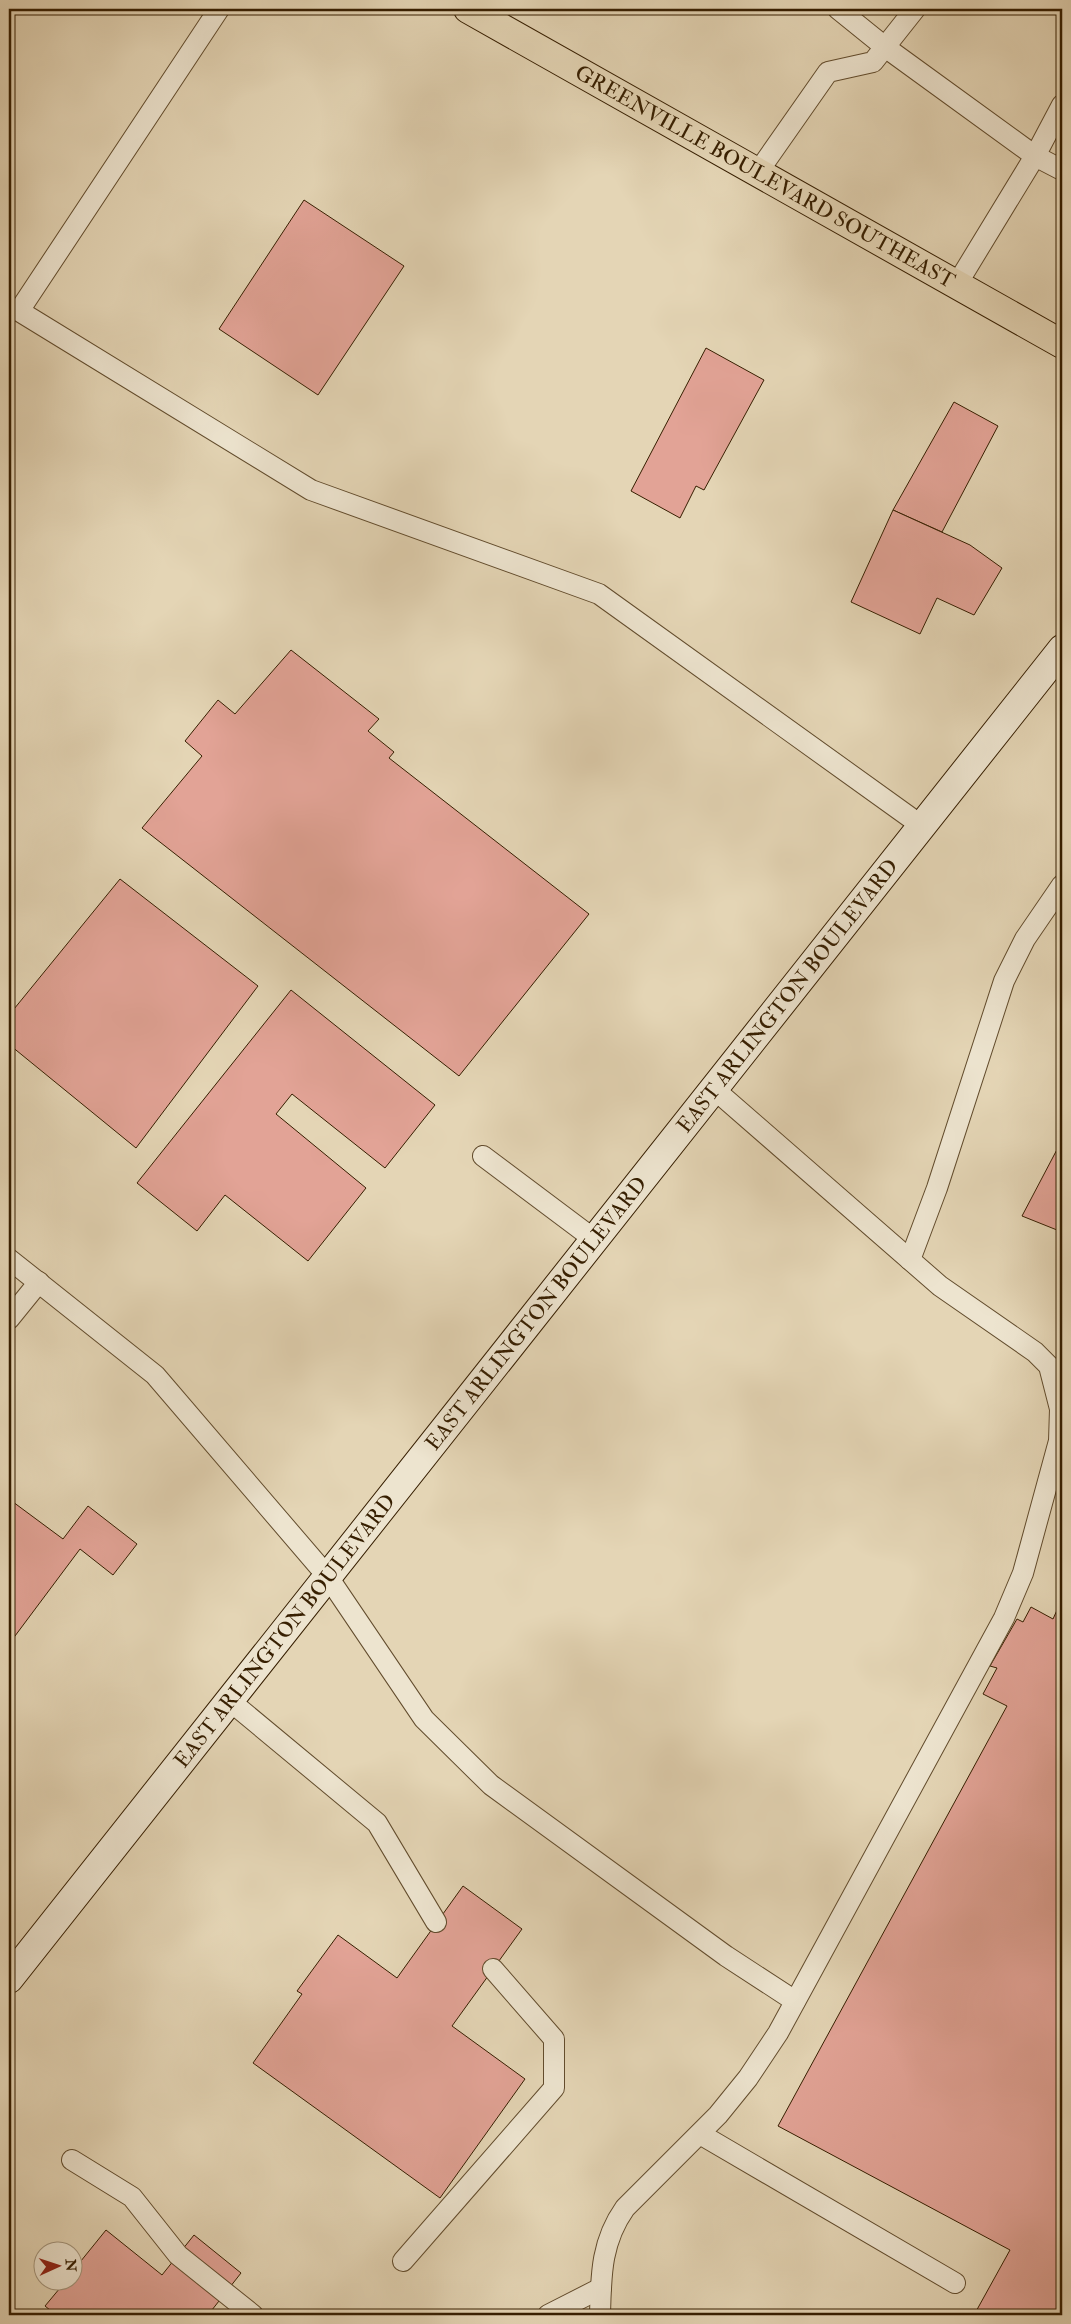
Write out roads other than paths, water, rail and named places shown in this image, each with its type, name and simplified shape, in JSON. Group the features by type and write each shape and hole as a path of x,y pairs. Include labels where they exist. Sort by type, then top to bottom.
{"highway":[{"name":"GREENVILLE BOULEVARD SOUTHEAST","path":"468,9 1062,344"}],"main road":[{"name":"EAST ARLINGTON BOULEVARD","path":"9,1979 1062,649"}],"lane":[{"path":"219,9 14,308 311,490 600,594 922,826"},
{"path":"838,9 885,47 1035,156 1062,170"},
{"path":"758,172 828,72 873,62 915,9"},
{"path":"956,284 1035,156 1062,105"},
{"path":"910,1260 937,1188 1004,981 1025,939 1062,885"},
{"path":"600,2315 604,2254 613,2225 625,2208 700,2134 748,2078 778,2033 1004,1618 1023,1573 1059,1441 1060,1409 1049,1366 1035,1352 940,1286 714,1089"},
{"path":"483,1156 594,1240"},
{"path":"9,1259 155,1375 328,1576 424,1719 491,1785 726,1956 796,2001"},
{"path":"9,1319 39,1282"},
{"path":"230,1701 377,1823 436,1922"},
{"path":"403,2261 554,2088 554,2039 493,1969"},
{"path":"700,2134 955,2284"},
{"path":"72,2160 132,2197 178,2256 253,2315"},
{"path":"548,2315 601,2288"}]}
